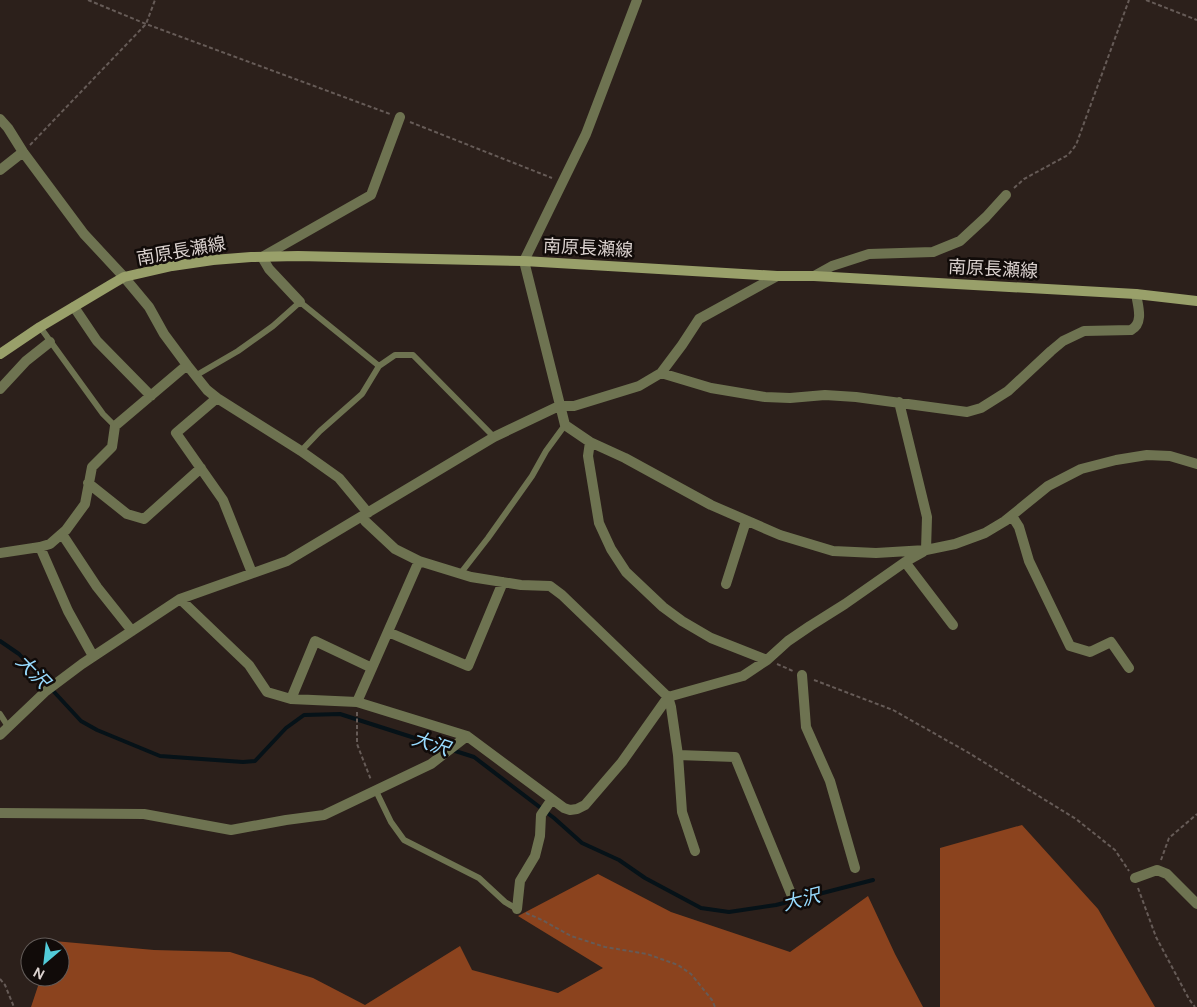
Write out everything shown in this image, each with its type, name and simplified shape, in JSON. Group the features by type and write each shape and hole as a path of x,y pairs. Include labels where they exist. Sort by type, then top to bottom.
{"main road":[{"name":"南原長瀬線","path":"0,354 40,327 124,277 180,264 262,257 298,256 524,261 1136,294 1197,301"}],"street":[{"path":"637,0 586,134 524,261 565,426 590,442 625,458 711,505 780,535 832,551 876,554 926,550 955,544 984,533 1012,516 1048,486 1081,469 1116,460 1147,455 1170,456 1197,464"},
{"path":"300,302 270,269 262,257 371,195 400,117"},
{"path":"0,118 84,234 149,307 164,334 207,390 339,478 365,515 365,521 395,550 419,561 471,578 550,586 562,595 668,698 672,707 682,812 695,851"},
{"path":"0,170 23,152"},
{"path":"814,276 832,266 869,254 933,252 960,241 986,217 1006,194"},
{"path":"0,735 46,691 93,656 180,599 287,561 494,437 560,406 574,406 639,386 661,373 698,319 777,276"},
{"path":"661,373 711,388 765,397 856,397 967,412 981,408 1008,391 1063,341 1084,331 1131,330 1136,327 1140,319 1136,294"},
{"path":"74,307 97,341 151,396"},
{"path":"0,389 26,361 50,342"},
{"path":"0,553 50,544 66,530 85,504 92,466 112,448 115,426 187,365"},
{"path":"217,398 176,433 223,500 252,573"},
{"path":"899,402 927,516 926,550"},
{"path":"590,442 588,456 599,523 611,549 626,572 663,607 682,621 711,638 768,660"},
{"path":"88,483 127,514 144,519 201,468"},
{"path":"1012,516 1019,527 1029,561 1070,646 1090,652 1111,642 1129,668"},
{"path":"726,584 746,521"},
{"path":"62,534 97,587 132,631"},
{"path":"40,547 68,611 93,656"},
{"path":"180,599 249,665 267,692 291,699 357,702 467,736 564,808 570,810 585,805 622,762 668,698 743,676 768,660 796,636 905,562 926,550"},
{"path":"357,702 419,561"},
{"path":"905,562 953,625"},
{"path":"388,632 468,666 503,582"},
{"path":"291,699 316,641 372,668"},
{"path":"802,676 806,727 830,781 855,868"},
{"path":"0,813 144,814 230,830 324,815 431,764 467,736"},
{"path":"678,756 735,757 792,896"},
{"path":"517,909 520,881 535,856 540,836 541,815 552,799"},
{"path":"1135,878 1157,870 1168,874 1197,904"}],"lane":[{"path":"196,376 273,326 300,302 379,366"},
{"path":"40,327 104,414 115,426"},
{"path":"301,451 362,394 379,366 395,355 412,355 494,437"},
{"path":"460,574 527,484 546,451 565,426"},
{"path":"0,714 9,728"},
{"path":"376,791 391,822 404,840 479,878 505,902 517,909"}],"path":[{"path":"88,0 146,24 400,117 563,183"},
{"path":"23,152 146,24 156,0"},
{"path":"1006,194 1024,179 1068,155 1076,145 1129,0"},
{"path":"1146,0 1197,20"},
{"path":"768,660 802,676 893,710 969,753 1076,819 1115,850 1135,878 1156,937 1189,999 1196,1007"},
{"path":"357,702 358,744 376,791"},
{"path":"1157,870 1169,838 1197,814"},
{"path":"517,909 571,936 605,947 647,954 678,965 691,974 712,1000 715,1007"},
{"path":"0,979 5,985 14,1007"}],"shaded area":[{"path":"1022,825 1098,909 1155,1007 940,1007 940,848"},
{"path":"598,874 671,912 790,952 868,896 895,954 923,1007 31,1007 38,987 70,987 70,942 154,950 230,952 313,978 365,1005 460,946 472,970 558,993 603,968 518,916"}],"waterway":[{"name":"大沢","path":"0,641 19,654 81,721 97,730 160,756 243,762 255,761 286,728 304,715 340,714 474,757 554,818 582,843 619,860 645,878 701,908 729,912 776,905 873,880"}]}
